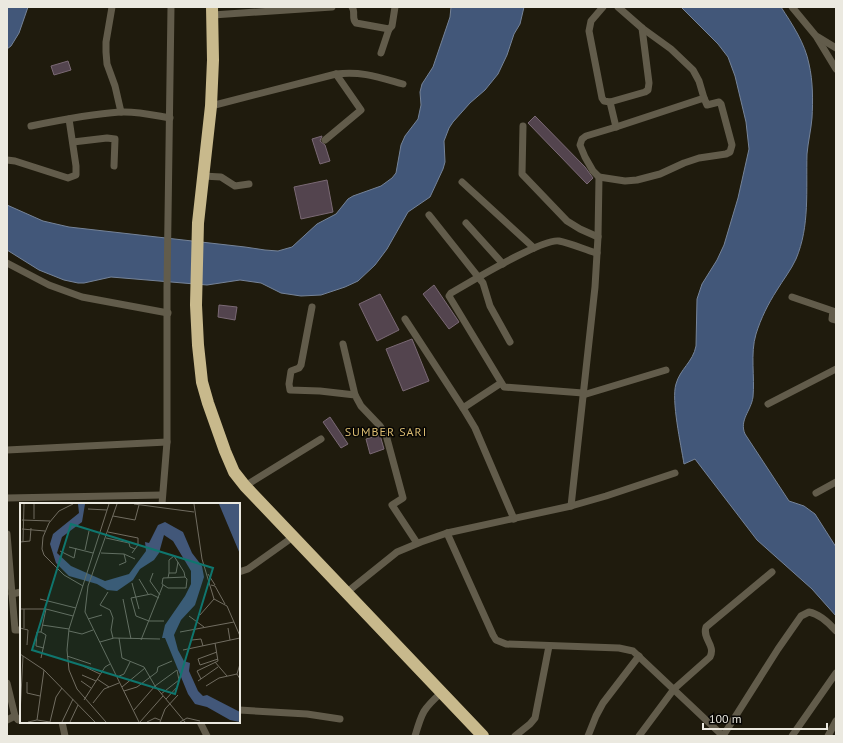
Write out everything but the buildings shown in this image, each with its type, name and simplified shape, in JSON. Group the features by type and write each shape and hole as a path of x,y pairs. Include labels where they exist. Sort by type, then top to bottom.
{"highway":[{"path":"213,11 211,106 198,223 196,305 202,382 225,451 234,472 245,486 483,736"}],"street":[{"path":"112,7 106,52 107,64 115,86 121,112"},
{"path":"162,503 167,442 167,288 171,7"},
{"path":"213,11 332,7"},
{"path":"352,7 354,10 353,20 356,23 389,29"},
{"path":"381,53 389,29 392,26 395,7"},
{"path":"603,7 591,21 589,31 602,98 604,101 610,102 648,90 649,83 642,28"},
{"path":"618,7 642,28 671,49 693,70 699,81 707,105 719,102 721,104 732,145 730,152 726,154 684,162 660,174 637,180 625,181 599,177 593,171 580,145 580,142 586,136 704,98"},
{"path":"792,7 816,36 836,68"},
{"path":"816,36 836,48"},
{"path":"211,106 336,74 352,72 368,74 403,84"},
{"path":"325,140 361,110 336,74"},
{"path":"610,102 616,127"},
{"path":"31,126 121,112 170,118"},
{"path":"7,160 16,161 68,178 76,176 69,119"},
{"path":"523,126 522,174 567,221 598,237"},
{"path":"73,142 107,138 115,139 114,166"},
{"path":"203,176 221,177 235,186 249,184"},
{"path":"571,506 597,253 599,177"},
{"path":"462,182 534,248"},
{"path":"429,214 479,277 484,286 492,311 510,342"},
{"path":"466,223 503,264"},
{"path":"597,253 559,241 547,243 503,264 451,293 449,296 500,383 506,388 583,394 666,370"},
{"path":"7,264 49,285 82,296 168,313"},
{"path":"792,297 834,311 832,321"},
{"path":"312,307 301,365 299,368 291,371 289,384 290,390 320,391 355,395"},
{"path":"405,319 475,428 514,519"},
{"path":"343,344 355,395 361,406 380,426 386,435 402,498 392,506 417,543"},
{"path":"768,404 836,369"},
{"path":"463,408 500,383"},
{"path":"245,486 321,439"},
{"path":"7,450 167,442"},
{"path":"346,593 397,552 417,543 447,533 571,506 675,473"},
{"path":"816,493 836,482"},
{"path":"7,498 162,495"},
{"path":"447,533 496,640 506,644 626,648 639,656 723,736 778,649 802,616 809,612 816,614 836,631"},
{"path":"7,534 12,594 18,630 7,631"},
{"path":"240,572 248,569 294,537"},
{"path":"640,736 674,689 710,657 712,647 705,636 704,632 706,627 772,572"},
{"path":"12,594 20,592"},
{"path":"515,736 535,718 549,646"},
{"path":"588,736 603,703 639,656"},
{"path":"792,736 836,673"},
{"path":"7,683 18,718 7,720"},
{"path":"415,736 423,711 442,692"},
{"path":"240,710 307,714 340,719"},
{"path":"828,736 836,721"},
{"path":"62,723 65,736"},
{"path":"200,723 207,736"}],"water":[{"path":"7,7 28,7 19,33 11,46 7,49"},
{"path":"451,7 524,7 520,24 514,34 507,55 498,74 485,90 470,103 449,128 444,141 445,162 430,197 408,212 387,249 375,265 358,281 321,295 301,296 281,293 261,283 240,280 207,285 111,277 78,283 64,280 39,270 7,250 7,205 43,221 69,227 265,250 278,251 292,247 317,224 336,214 348,199 381,186 396,173 401,145 405,136 418,119 421,105 420,92 422,84 433,67 450,17"},
{"path":"681,7 781,7 798,34 807,56 811,77 813,105 807,154 806,208 803,234 796,259 768,306 756,334 753,349 753,397 743,424 745,434 789,501 804,506 815,514 836,547 836,616 812,589 757,540 695,459 684,464 675,401 676,384 680,374 692,357 696,346 697,299 702,284 717,260 724,245 738,198 749,149 746,122 735,76 728,57 718,44"}],"district":[{"name":"SUMBER SARI","path":"386,431"}]}
